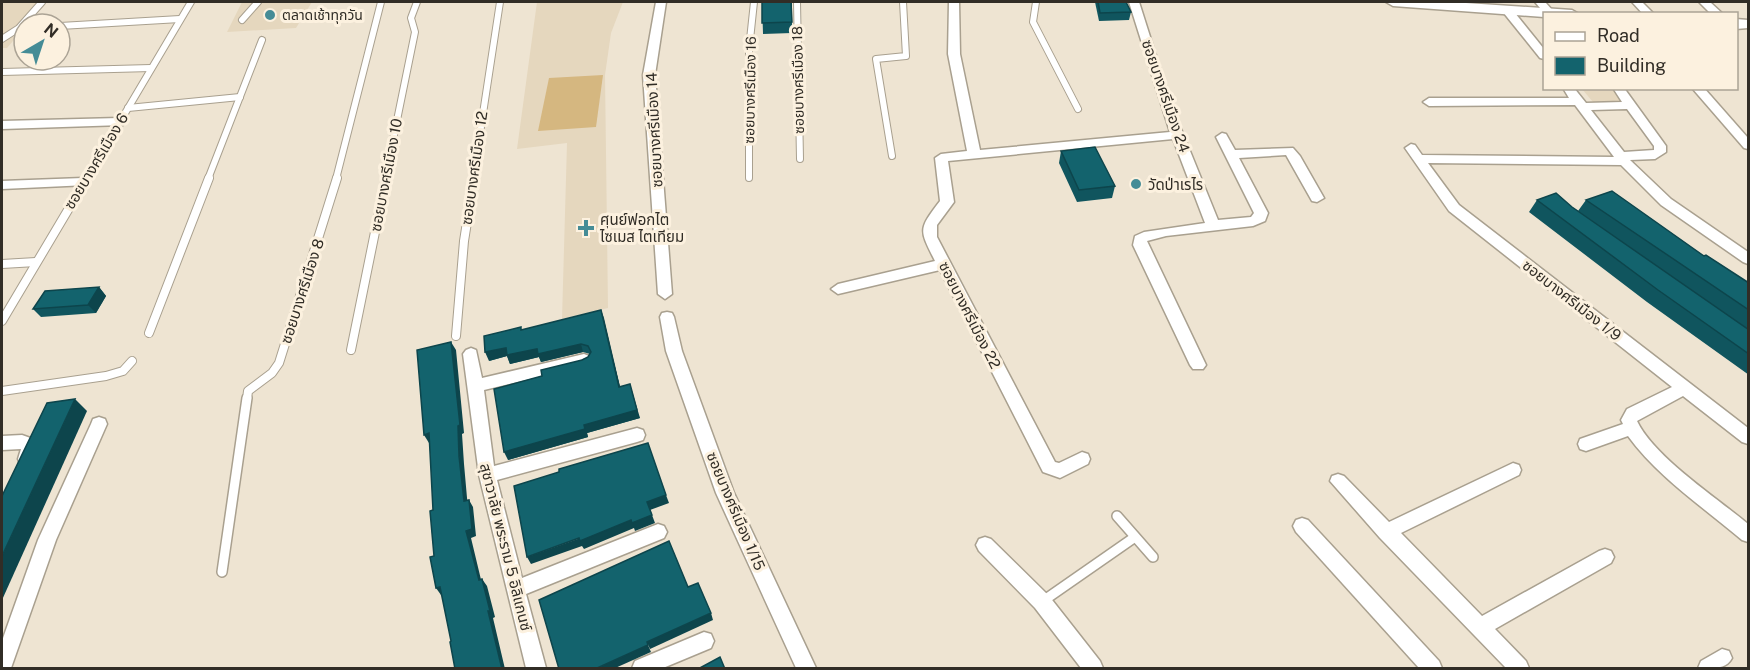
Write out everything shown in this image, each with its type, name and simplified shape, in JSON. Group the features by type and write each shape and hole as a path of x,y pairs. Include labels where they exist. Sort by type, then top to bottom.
{"street":[{"name":"ซอยบางศรีเมือง 14","path":"661,2 648,75 665,294"},
{"path":"954,2 954,54 974,153"},
{"name":"ซอยบางศรีเมือง 24","path":"1134,2 1178,135 1213,225"},
{"path":"1392,2 1488,5 1508,10 1552,10"},
{"path":"1704,2 1716,12"},
{"path":"1508,10 1543,54"},
{"path":"1570,90 1622,158 1666,202 1749,259"},
{"path":"1620,90 1660,146 1660,152 1655,155 1622,158"},
{"path":"1699,90 1749,145"},
{"path":"1429,102 1631,105"},
{"path":"2,125 119,122"},
{"name":"ซอยบางศรีเมือง 22","path":"1082,459 1060,471 1049,467 928,230 947,202 941,158 1178,135"},
{"path":"1198,365 1140,245 1140,239 1157,232 1198,230 1213,225 1253,221 1260,218 1261,213 1222,137"},
{"path":"1231,154 1288,151 1294,156 1317,198"},
{"name":"ซอยบางศรีเมือง 1/9","path":"1622,158 1415,153 1454,208 1749,437"},
{"path":"2,185 83,182"},
{"path":"838,289 944,264"},
{"name":"ซอยบางศรีเมือง 1/15","path":"667,316 674,351 725,493 806,669"},
{"name":"สุชาวาลัย พระราม 5 อิลิแกนซ์","path":"471,354 487,475 536,669"},
{"path":"475,386 584,360"},
{"path":"1684,388 1633,414 1629,420 1630,428 1659,459 1749,534"},
{"path":"2,667 47,540 99,424"},
{"path":"1586,444 1630,428"},
{"path":"487,475 637,435"},
{"path":"2,442 22,442 30,445 21,471"},
{"path":"1386,532 1513,470"},
{"path":"1338,481 1519,669"},
{"path":"1302,526 1432,669"},
{"path":"516,589 658,532"},
{"path":"985,545 1041,602 1093,669"},
{"path":"1479,628 1605,557"},
{"path":"642,669 704,641"}],"lane":[{"path":"2,39 19,28 42,2"},
{"name":"ซอยบางศรีเมือง 6","path":"2,321 191,2"},
{"path":"242,20 258,2"},
{"name":"ซอยบางศรีเมือง 8","path":"222,572 248,391 272,373 279,363 333,193 381,2"},
{"name":"ซอยบางศรีเมือง 10","path":"351,350 416,32 411,18 417,2"},
{"name":"ซอยบางศรีเมือง 12","path":"456,336 464,241 500,2"},
{"name":"ซอยบางศรีเมือง 16","path":"749,178 749,49 754,2"},
{"name":"ซอยบางศรีเมือง 18","path":"797,2 800,159"},
{"path":"892,156 876,59 906,56 903,2"},
{"path":"1036,2 1033,22 1078,109"},
{"path":"72,25 180,20"},
{"path":"149,333 262,40"},
{"path":"2,72 151,68"},
{"path":"128,108 240,97"},
{"path":"2,264 36,262"},
{"path":"2,391 106,376 123,371 132,361"},
{"path":"1116,516 1154,557"},
{"path":"1041,602 1135,537"}],"shaded area":[{"path":"2,2 47,2 38,12 12,12 12,42 7,48 2,48"},
{"name":"ตลาดเช้าทุกวัน","path":"242,2 312,2 296,28 227,32"},
{"name":"ศูนย์ฟอกไต ไซเมส ไตเทียม","path":"537,2 623,2 611,33 605,75 608,308 562,319 567,143 517,149"},
{"path":"603,75 596,127 538,131 549,78"},
{"path":"1583,90 1614,90 1625,103 1593,102"}],"building":[{"path":"762,2 791,2 792,22 762,23"},
{"path":"1098,2 1126,2 1131,12 1100,13"},
{"path":"1095,147 1115,186 1079,190 1061,151"},
{"path":"1612,191 1704,256 1706,255 1749,283 1749,310 1586,200"},
{"path":"1556,193 1572,207 1749,330 1749,354 1537,200"},
{"path":"99,287 88,305 33,309 45,291"},
{"path":"601,310 619,387 630,384 637,410 584,425 585,429 504,452 494,389 542,376 541,370 582,360 591,352 588,346 581,344 538,354 537,349 507,355 506,348 485,352 484,336 521,327 521,330"},
{"path":"451,342 460,425 458,426 459,456 464,501 469,500 472,529 466,531 479,580 482,579 502,669 455,669 440,587 436,588 430,557 434,556 430,511 433,510 429,433 424,435 417,350"},
{"path":"75,399 2,556 2,496 47,403"},
{"path":"648,443 666,495 647,502 652,515 632,523 631,520 580,541 579,538 527,557 514,486 559,472 559,469"},
{"path":"669,541 688,587 698,583 711,613 595,669 559,669 539,600"},
{"path":"720,657 725,669 698,669"}],"place":[{"name":"ตลาดเช้าทุกวัน","path":"270,15"},
{"name":"วัดป่าเรไร","path":"1136,184"},
{"name":"ศูนย์ฟอกไต ไซเมส ไตเทียม","path":"586,228"}]}
